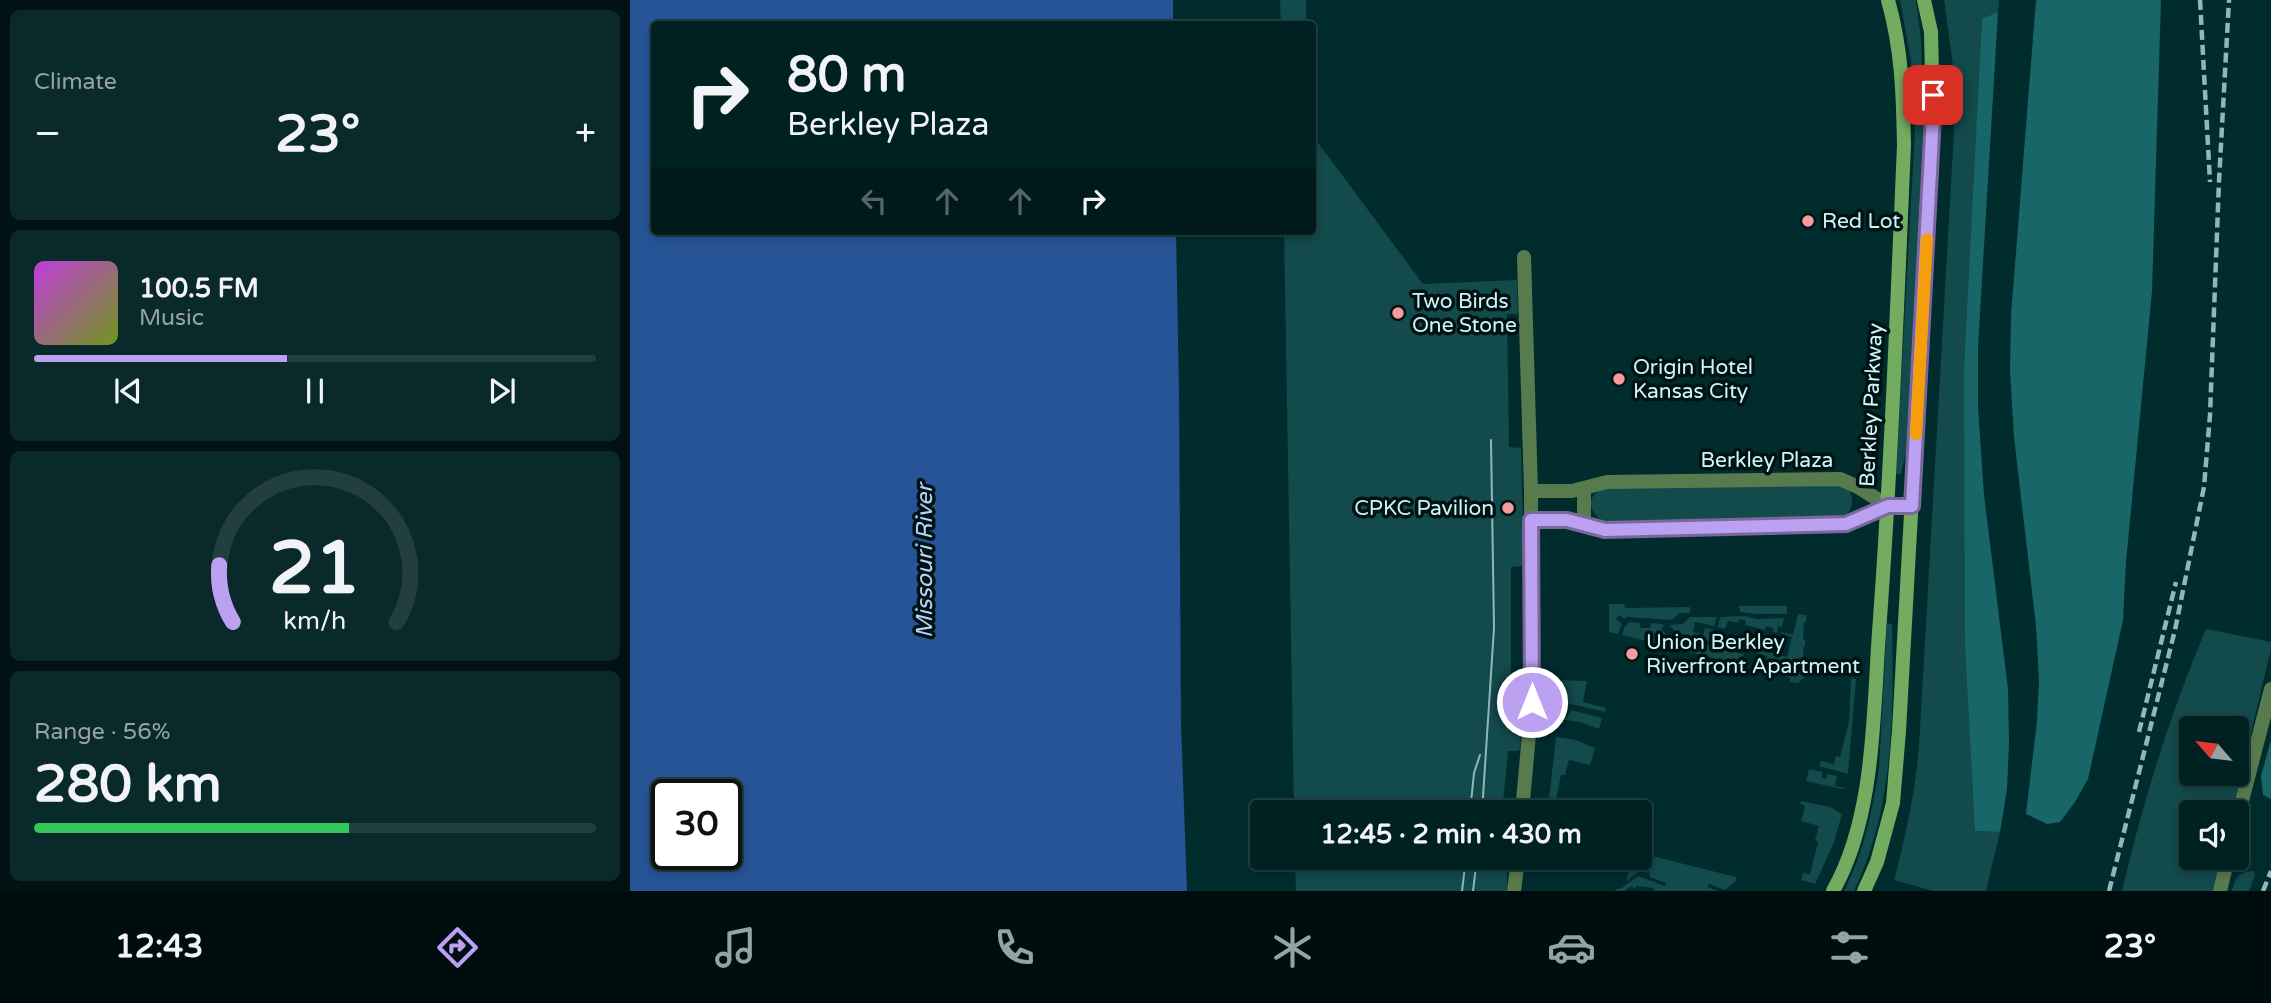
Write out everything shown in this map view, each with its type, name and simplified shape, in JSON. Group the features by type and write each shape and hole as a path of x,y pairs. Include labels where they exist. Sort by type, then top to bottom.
{"main road":[{"name":"Berkley Parkway","path":"1833,891 1854,841 1866,789 1888,506 1904,145 1903,83 1895,26 1888,0"},
{"path":"1864,891 1877,862 1893,803 1933,116 1931,32 1924,0"}],"street":[{"path":"1523,800 1532,702 1531,491 1524,257"},
{"name":"Berkley Plaza","path":"1531,491 1572,491 1607,482 1840,479 1888,506"},
{"path":"1584,488 1584,525"},
{"path":"1531,520 1567,520 1605,530 1846,524 1888,506 1912,506"},
{"path":"2242,800 2271,689"},
{"path":"1514,891 1516,870"},
{"path":"2220,891 2225,870"}],"shaded area":[{"path":"1280,0 1306,0 1306,21 1281,21"},
{"path":"1900,0 1916,0 1921,40 1924,111 1906,452 1901,474 1896,474 1915,129 1911,61"},
{"path":"1944,0 1999,0 1998,12 1982,20 1971,251 1976,831 2000,832 1986,891 1933,891 1894,880 1910,813 1919,746 1954,131 1953,66"},
{"path":"2036,0 2161,0 2152,291 2126,562 2123,620 2088,779 2060,822 2047,824 2026,814 2039,681 2036,626 2014,437 2010,370 2011,316"},
{"path":"1998,12 1978,347 1978,408 1984,495 2008,689 2007,789 2000,832 1975,831 1965,644 1964,370 1982,19"},
{"path":"1316,140 1423,284 1517,280 1518,314 1507,314 1509,447 1521,448 1524,563 1522,566 1511,567 1511,681 1522,681 1524,684 1520,749 1508,751 1503,800 1294,800 1284,235 1316,235"},
{"path":"1839,485 1849,490 1852,504 1849,512 1837,520 1604,522 1592,509 1591,504 1594,495 1605,488"},
{"path":"1609,604 1624,604 1625,608 1690,607 1690,613 1680,613 1672,620 1625,619 1619,615 1616,619 1622,624 1618,634 1609,632"},
{"path":"1739,606 1787,606 1787,614 1740,612"},
{"path":"1798,614 1806,615 1803,647 1806,676 1798,683 1764,671 1767,656 1754,652 1755,649 1787,657 1792,637 1781,632 1793,635"},
{"path":"1745,616 1757,619 1784,618 1777,633 1766,626 1765,630 1745,625 1746,621 1740,619 1738,623 1728,621 1725,629 1718,627 1720,617"},
{"path":"1690,617 1717,617 1714,626 1695,622 1693,632 1703,635 1705,628 1714,630 1711,642 1677,633 1669,625 1683,624"},
{"path":"1629,622 1640,623 1640,628 1650,628 1651,623 1663,624 1661,629 1669,637 1672,634 1744,654 1741,665 1622,635"},
{"path":"1887,623 1892,624 1893,692 1884,794 1877,827 1854,891 1844,891 1857,862 1866,831 1879,768"},
{"path":"2206,629 2271,642 2249,741 2249,716 2179,716 2179,786 2238,786 2235,800 2179,800 2179,870 2218,870 2213,891 2122,891 2158,758"},
{"path":"1758,633 1786,640 1783,651 1755,644"},
{"path":"1851,678 1856,679 1848,774 1819,766 1821,761 1834,764 1836,756 1840,757 1849,722"},
{"path":"1558,680 1587,681 1583,702 1606,708 1605,712 1558,701"},
{"path":"1571,710 1602,718 1599,729 1580,722 1558,719 1558,716 1566,718"},
{"path":"1556,737 1576,740 1595,748 1590,765 1569,760 1565,775 1561,775 1556,800 1549,800"},
{"path":"2271,740 2271,799 2263,795 2261,776"},
{"path":"1809,769 1822,772 1822,778 1826,779 1827,774 1837,776 1835,786 1847,788 1842,789 1806,781"},
{"path":"1801,801 1830,807 1842,814 1834,842 1815,884 1801,880 1803,873 1810,874 1819,826 1801,821 1805,806 1800,804"},
{"path":"1652,856 1736,877 1736,881 1725,890 1709,884 1708,887 1718,891 1654,891 1654,888 1636,886 1635,889 1631,886 1624,891 1613,891 1638,876 1665,886 1666,883 1650,877"},
{"path":"1295,870 1507,871 1507,891 1296,891"},
{"path":"1630,870 1641,870 1626,881"},
{"path":"2254,871 2249,891 2232,891 2238,876"}],"water":[{"name":"Missouri River","path":"630,0 1173,0 1173,21 651,21 651,235 1176,235 1181,725 1187,891 630,891"}],"tram line":[{"path":"1483,800 1494,628 1491,440"},
{"path":"1471,800 1474,773 1480,755"},
{"path":"1462,891 1465,870"},
{"path":"1473,891 1476,870"}],"railway":[{"path":"2200,0 2210,182"},
{"path":"2109,891 2175,630 2204,487 2210,415 2229,0"},
{"path":"2139,732 2176,582"},
{"path":"2263,891 2271,871"}],"slow traffic":[{"path":"1916,434 1927,239"}],"place":[{"name":"Red Lot","path":"1808,221"},
{"name":"Two Birds One Stone","path":"1398,313"},
{"name":"Origin Hotel Kansas City","path":"1619,379"},
{"name":"CPKC Pavilion","path":"1508,508"},
{"name":"Union Berkley Riverfront Apartment","path":"1632,654"}],"route":[{"path":"1532,702 1531,520 1567,520 1605,530 1846,524 1888,506 1912,506 1933,95"}]}
